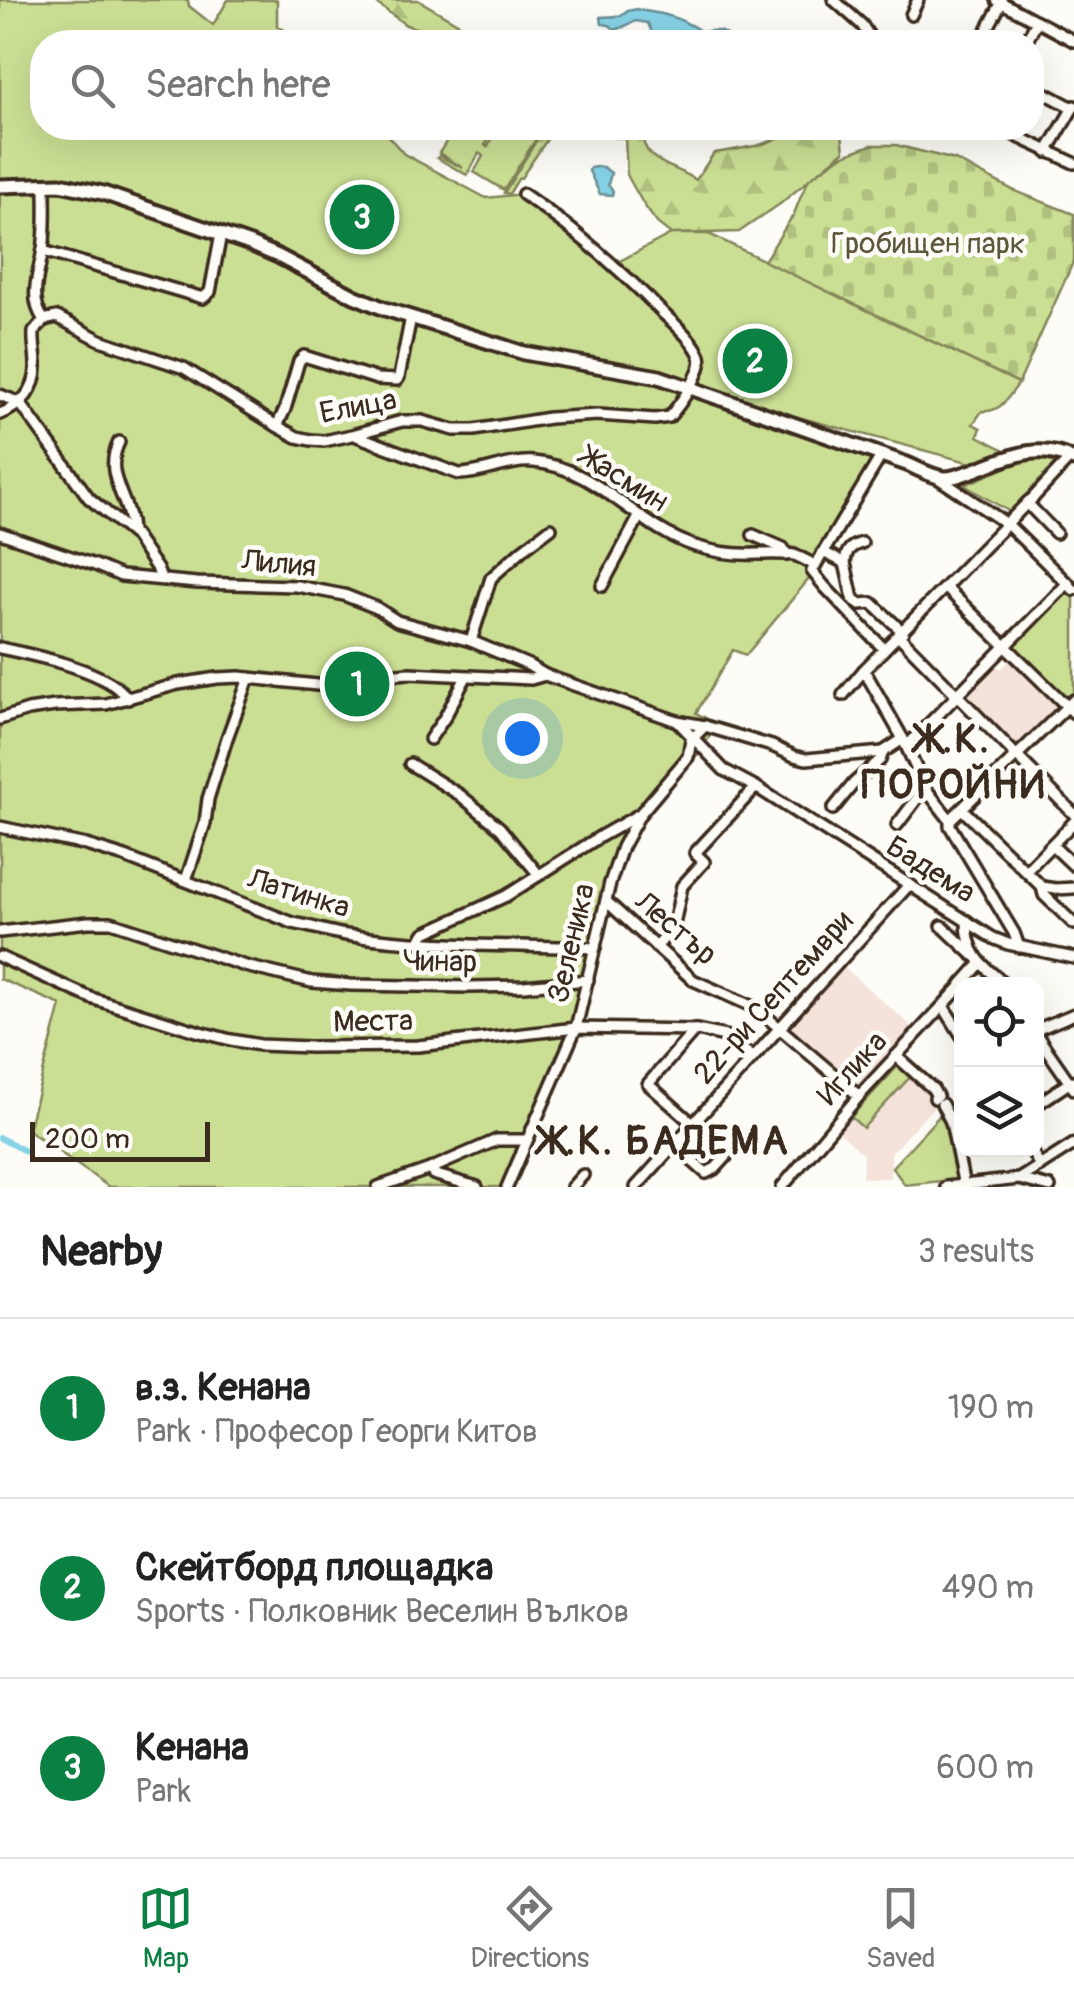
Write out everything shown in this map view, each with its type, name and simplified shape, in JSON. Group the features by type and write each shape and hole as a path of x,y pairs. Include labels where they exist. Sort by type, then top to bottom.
{"main road":[{"path":"0,186 71,185 103,193 278,256 366,301 411,318 524,354 638,372 934,476 960,476 1036,450 1072,459"}],"street":[{"path":"834,0 866,30"},
{"path":"911,14 918,0"},
{"path":"985,30 999,1 1074,41"},
{"path":"1033,30 1038,22"},
{"path":"1044,92 1073,107 1047,152"},
{"path":"1022,140 1074,163"},
{"path":"0,414 20,403 34,380 34,336 44,320 35,294 43,251 45,184"},
{"path":"522,194 615,264 676,326 701,358 690,388"},
{"path":"43,251 203,298 210,292 222,234"},
{"name":"Елица","path":"44,320 60,317 100,340 184,368 277,426 315,441 352,436 411,420 454,430 474,430 598,415 662,420 672,414 690,388"},
{"path":"277,426 298,361 304,356 377,379 396,380 411,318"},
{"path":"0,395 20,403 89,498 130,531 161,578"},
{"name":"Жасмин","path":"352,436 459,474 525,462 560,468 596,484 656,529 694,546 740,554 787,555 815,564"},
{"path":"119,442 113,457 113,474 129,516 130,531"},
{"path":"881,456 812,571 884,649"},
{"path":"843,695 1072,459"},
{"path":"676,721 705,726 806,759 883,752 905,743 1071,587 1007,524 934,476"},
{"path":"1029,501 1056,533"},
{"path":"602,586 640,517"},
{"path":"471,641 492,578 551,528"},
{"name":"Лилия","path":"0,533 112,574 311,588 365,602 407,625 471,641 545,675 676,721"},
{"path":"754,535 782,548 787,555"},
{"path":"862,543 853,545 846,553 852,599 860,604 872,603 956,696 1074,814"},
{"path":"823,552 845,563"},
{"path":"946,588 1072,706 950,820"},
{"path":"0,648 104,678 128,699"},
{"path":"864,670 926,788 950,820 1014,933 1018,947"},
{"path":"0,719 39,708 99,705 198,680 250,678 346,688 403,673 532,679 545,675"},
{"path":"430,739 466,677"},
{"path":"186,880 226,738 250,678"},
{"name":"Бадема","path":"676,721 724,770 993,938 1074,958"},
{"name":"Зеленика","path":"507,1187 576,1028 615,864 640,814 688,757 689,742 705,726"},
{"path":"833,809 880,760 883,752"},
{"path":"410,764 460,795 500,828 539,875"},
{"path":"656,947 672,930 682,886 704,862 695,853 756,787"},
{"path":"896,825 926,788"},
{"path":"963,810 1042,887 1074,888"},
{"path":"419,942 424,933 506,896 640,814"},
{"path":"1026,872 1074,822"},
{"name":"Латинка","path":"0,826 126,857 292,923 320,930 419,942 595,948"},
{"path":"1052,845 1074,866"},
{"name":"22-ри Септември","path":"636,1187 908,886"},
{"path":"1042,887 1044,895 1074,924"},
{"name":"Лестър","path":"606,902 699,984 746,1002 860,1096"},
{"name":"Чинар","path":"0,932 111,922 292,978 351,985 524,986 588,980"},
{"path":"967,922 967,934 979,963"},
{"path":"942,926 997,977"},
{"name":"Места","path":"0,957 91,998 200,1032 260,1044 418,1046 576,1028 695,1030 725,1036 752,1057"},
{"name":"Иглика","path":"968,977 979,963"},
{"name":"Иглика","path":"782,1187 954,994"},
{"path":"943,1006 954,1023"},
{"path":"1044,1028 1074,1014"},
{"path":"692,1124 648,1084 695,1030"},
{"path":"1044,1043 1073,1084 1044,1100"},
{"path":"896,1056 933,1089 952,1122 964,1186"},
{"path":"378,1187 497,1140 526,1140"},
{"path":"674,1144 706,1173"},
{"path":"1014,1182 1074,1144"},
{"path":"696,1183 726,1157"},
{"path":"1035,1157 1040,1166"},
{"path":"430,1169 433,1174 477,1187"},
{"path":"572,1187 583,1175"},
{"path":"946,1187 1014,1182 1050,1187"}],"shaded area":[{"path":"1011,659 1060,707 1017,751 963,698 995,665 1001,669"},
{"path":"843,967 916,1030 861,1093 793,1034 792,1026"},
{"path":"899,1064 939,1101 891,1153 890,1178 862,1178 863,1154 837,1130"}],"green space":[{"path":"0,0 188,0 189,6 213,25 228,0 277,0 277,26 284,30 30,30 30,140 392,140 404,154 486,198 523,194 614,264 671,234 709,234 1019,383 1004,403 982,411 973,424 981,428 978,436 1012,454 979,465 708,393 881,456 813,574 746,655 733,650 696,713 717,724 700,752 640,814 622,847 576,1028 507,1187 109,1187 28,1130 61,1005 0,979"},
{"path":"372,0 418,0 469,30 422,30 406,25"},
{"path":"447,140 488,140 487,147 492,140 535,140 504,190 474,172 483,156 479,153 467,175 437,158 463,168 439,153"},
{"path":"537,140 547,140 509,194 504,193"},
{"path":"625,140 643,140 652,156 696,180 714,153 774,140 843,140 844,151 739,232 671,234 657,223 627,175"},
{"name":"Гробищен парк","path":"871,145 896,145 955,160 1015,191 1074,214 1074,260 1019,383 764,261 794,214 809,179 841,156"},
{"path":"1037,457 1055,463 1010,512 964,485 1019,462"},
{"path":"1066,588 1074,596 1074,695 1066,703 1009,647"},
{"path":"899,1065 911,1076 863,1128 851,1117"},
{"path":"942,1113 948,1121 960,1179 905,1185 892,1167"}],"water":[{"path":"637,9 672,17 698,30 651,30 648,23 636,21 616,30 602,24 601,17 621,16"},
{"path":"603,167 611,173 608,185 612,195 600,194 589,171"}],"waterway":[{"path":"0,1138 27,1152"}],"place":[{"name":"Кенана","path":"362,217"},
{"name":"Скейтборд площадка","path":"755,361"},
{"name":"в.з. Кенана","path":"357,684"}],"district":[{"name":"Ж.К. ПОРОЙНИ","path":"954,761"},
{"name":"Ж.К. БАДЕМА","path":"665,1140"}]}
